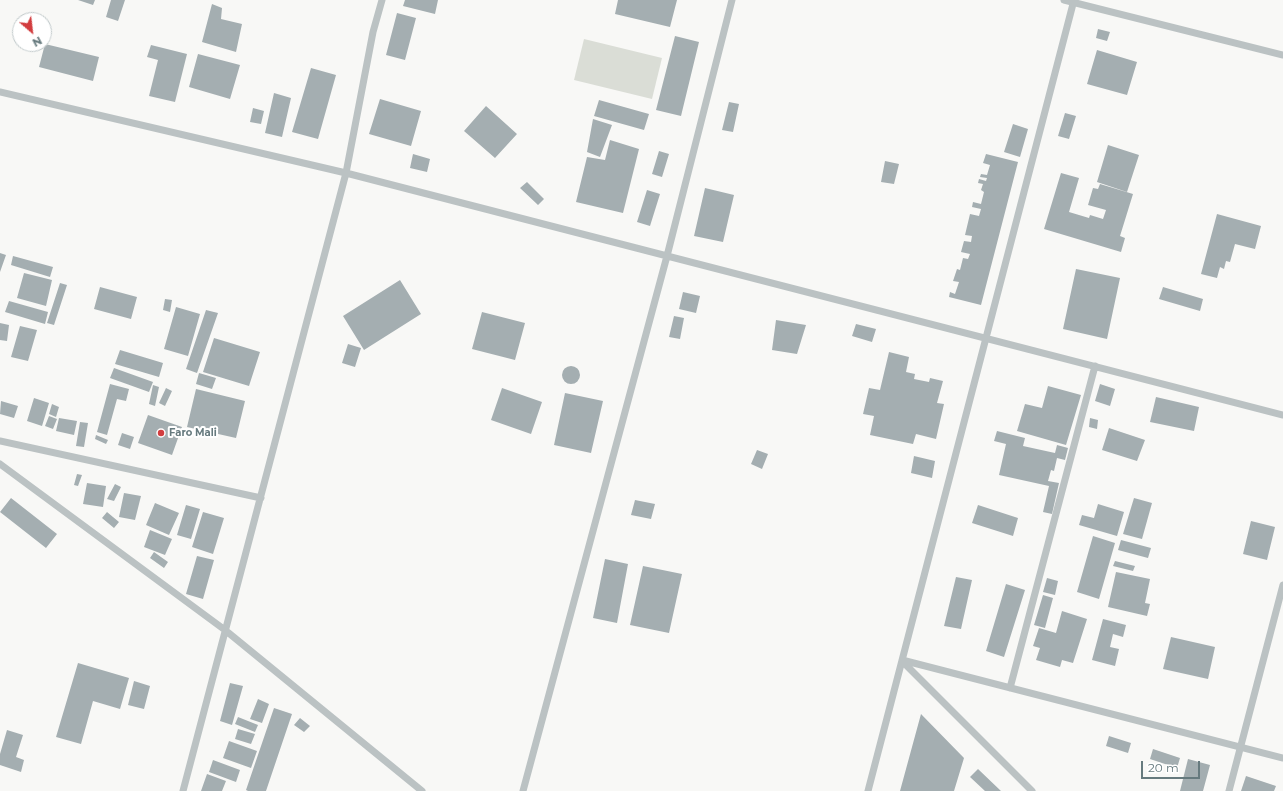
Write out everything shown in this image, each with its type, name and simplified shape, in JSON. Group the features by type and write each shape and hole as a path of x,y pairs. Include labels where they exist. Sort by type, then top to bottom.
{"street":[{"path":"183,791 346,173 373,32 382,0"},
{"path":"523,791 667,256 732,0"},
{"path":"1064,0 1074,1 1283,55"},
{"path":"868,791 1074,1"},
{"path":"0,92 346,173 1283,415"},
{"path":"1010,688 1095,366"},
{"path":"0,441 261,498"},
{"path":"0,464 225,630 422,791"},
{"path":"1229,791 1283,585"},
{"path":"902,660 1283,758"},
{"path":"902,660 1032,791"}],"shaded area":[{"path":"584,39 662,58 652,99 574,80"}],"building":[{"path":"78,0 95,0 93,5"},
{"path":"111,0 125,0 118,21 106,17"},
{"path":"405,0 438,0 435,14 403,6"},
{"path":"618,0 677,0 670,27 615,14"},
{"path":"212,4 222,8 221,19 242,24 236,52 202,42"},
{"path":"397,13 416,18 405,60 386,55"},
{"path":"1098,29 1110,32 1107,41 1096,38"},
{"path":"675,36 699,42 681,116 656,110"},
{"path":"151,45 187,54 175,102 149,96 158,60 147,57"},
{"path":"52,46 99,57 93,81 39,67 43,52 52,52"},
{"path":"1097,50 1137,62 1127,95 1087,84"},
{"path":"198,54 240,65 230,99 189,87"},
{"path":"311,68 336,75 318,139 292,132"},
{"path":"274,93 291,98 282,137 265,133"},
{"path":"380,99 421,111 411,146 369,134"},
{"path":"599,100 649,114 644,130 594,116"},
{"path":"729,102 739,104 733,132 722,130"},
{"path":"486,106 517,134 495,158 464,131"},
{"path":"253,108 264,111 261,124 250,122"},
{"path":"1065,113 1076,116 1069,139 1058,136"},
{"path":"593,119 612,125 600,157 587,152"},
{"path":"1013,124 1028,129 1020,157 1004,152"},
{"path":"610,140 639,149 623,213 576,202 587,157 605,160"},
{"path":"1108,145 1139,155 1127,192 1097,182"},
{"path":"659,151 669,154 662,177 652,174"},
{"path":"413,154 430,159 427,172 410,168"},
{"path":"986,154 1018,162 981,305 949,297 950,292 955,294 959,282 953,281 957,269 960,270 963,258 968,259 970,254 961,252 964,241 971,242 972,236 965,235 970,214 979,216 981,209 972,207 973,202 981,204 984,192 981,190 983,184 978,183 979,179 986,181 987,178 980,177 981,174 987,175 990,165 983,163"},
{"path":"885,161 899,164 894,184 881,182"},
{"path":"1061,173 1079,178 1069,212 1089,218 1090,215 1103,219 1106,210 1088,205 1093,188 1098,189 1100,184 1133,194 1120,236 1125,238 1121,252 1044,229"},
{"path":"527,182 544,199 538,205 520,188"},
{"path":"705,188 734,195 723,242 694,236"},
{"path":"647,190 660,194 650,226 637,222"},
{"path":"1217,214 1261,226 1255,249 1235,244 1230,262 1226,261 1224,269 1220,267 1217,278 1201,274"},
{"path":"0,253 6,255 0,272"},
{"path":"13,256 53,267 50,277 11,265"},
{"path":"1076,269 1120,278 1107,339 1063,329"},
{"path":"24,273 52,280 46,306 17,298"},
{"path":"400,280 421,314 364,350 343,316"},
{"path":"60,283 67,285 54,325 47,323"},
{"path":"100,287 137,297 131,319 94,309"},
{"path":"1163,287 1203,299 1200,311 1159,299"},
{"path":"683,292 700,296 696,313 679,309"},
{"path":"165,299 172,300 170,312 163,310"},
{"path":"9,301 48,312 45,324 5,312"},
{"path":"176,307 200,314 188,356 164,349"},
{"path":"206,310 218,313 197,373 186,369"},
{"path":"482,312 525,323 515,360 472,349"},
{"path":"674,316 684,318 680,339 669,337"},
{"path":"776,320 806,325 797,354 772,350"},
{"path":"0,323 9,325 7,341 0,340"},
{"path":"856,324 876,329 872,342 852,336"},
{"path":"20,326 37,330 28,361 11,357"},
{"path":"214,338 260,352 249,386 203,372"},
{"path":"348,344 361,348 355,367 342,363"},
{"path":"120,350 163,363 159,377 115,364"},
{"path":"889,352 909,357 906,372 915,374 914,379 929,382 930,378 943,381 937,403 944,404 936,439 916,434 913,444 870,435 874,416 863,414 869,388 880,390"},
{"path":"567,366 575,366 580,371 578,382 575,384 567,384 562,379 562,371"},
{"path":"114,368 153,382 149,392 110,378"},
{"path":"199,373 216,378 212,389 196,384"},
{"path":"110,384 129,389 126,401 117,399 107,435 97,432"},
{"path":"1100,384 1115,389 1110,406 1095,401"},
{"path":"153,385 159,387 155,406 149,404"},
{"path":"1048,386 1081,395 1066,445 1017,431 1025,404 1042,408"},
{"path":"166,388 172,391 165,406 159,403"},
{"path":"502,388 542,402 531,434 491,420"},
{"path":"196,389 245,401 236,438 187,427"},
{"path":"565,393 603,401 591,453 554,445"},
{"path":"1156,397 1199,407 1194,431 1150,422"},
{"path":"34,398 49,403 42,426 27,421"},
{"path":"1,401 18,406 14,418 0,414"},
{"path":"52,404 59,407 56,417 49,414"},
{"path":"148,415 182,427 172,455 138,443"},
{"path":"49,416 57,419 53,429 45,426"},
{"path":"59,418 77,421 74,435 56,431"},
{"path":"1090,418 1098,420 1097,429 1089,427"},
{"path":"80,422 88,423 84,447 76,446"},
{"path":"1109,428 1145,440 1137,461 1102,450"},
{"path":"997,431 1025,438 1023,446 1055,453 1057,445 1068,448 1065,460 1057,458 1054,471 1051,470 1048,481 1059,483 1052,514 1043,512 1049,486 999,475 1006,444 994,441"},
{"path":"122,433 134,437 130,449 118,445"},
{"path":"96,435 108,440 106,444 95,439"},
{"path":"757,450 768,454 762,469 751,464"},
{"path":"914,456 935,461 932,478 911,473"},
{"path":"77,474 82,475 78,486 74,485"},
{"path":"87,483 106,486 103,507 83,504"},
{"path":"115,484 121,487 114,501 107,499"},
{"path":"124,493 141,496 135,520 119,517"},
{"path":"11,498 57,534 46,548 0,512"},
{"path":"1134,498 1152,503 1142,539 1123,534"},
{"path":"635,500 655,504 651,519 631,515"},
{"path":"155,503 179,513 169,535 146,525"},
{"path":"1098,504 1124,512 1117,536 1079,525 1082,515 1094,518"},
{"path":"186,505 200,509 191,539 177,535"},
{"path":"978,505 1018,518 1013,536 972,523"},
{"path":"107,512 119,522 114,528 102,518"},
{"path":"203,512 224,518 213,554 192,547"},
{"path":"1251,521 1275,527 1267,560 1243,554"},
{"path":"150,530 172,539 165,555 144,547"},
{"path":"1093,536 1115,543 1099,599 1077,592"},
{"path":"1121,540 1151,548 1148,558 1118,550"},
{"path":"154,552 168,562 164,568 150,558"},
{"path":"197,556 214,560 203,599 186,594"},
{"path":"605,559 628,564 617,623 593,618"},
{"path":"1115,561 1135,566 1133,571 1113,566"},
{"path":"643,566 682,574 669,633 630,625"},
{"path":"1116,572 1150,579 1145,603 1150,604 1147,616 1108,607"},
{"path":"956,577 972,580 961,629 944,626"},
{"path":"1047,578 1058,581 1055,595 1043,592"},
{"path":"1006,584 1025,590 1004,657 986,651"},
{"path":"1043,595 1053,598 1045,628 1034,625"},
{"path":"1062,611 1087,619 1073,663 1062,660 1060,667 1036,660 1040,648 1033,646 1039,628 1056,633"},
{"path":"1103,619 1126,625 1123,637 1113,634 1110,647 1119,649 1115,666 1092,660"},
{"path":"1171,637 1215,647 1208,679 1163,669"},
{"path":"78,663 129,678 120,709 93,701 81,744 56,737"},
{"path":"134,681 150,686 144,709 128,705"},
{"path":"230,683 243,686 232,725 220,721"},
{"path":"258,699 269,704 262,723 250,719"},
{"path":"274,708 292,714 266,791 248,791 246,790"},
{"path":"921,714 964,758 954,791 900,791"},
{"path":"238,717 258,725 255,732 235,724"},
{"path":"300,718 310,726 304,732 294,725"},
{"path":"238,729 255,734 251,744 235,739"},
{"path":"7,730 23,735 16,757 24,760 21,772 0,765 0,754"},
{"path":"1109,736 1131,743 1128,753 1106,746"},
{"path":"229,741 257,751 251,768 223,758"},
{"path":"1153,749 1180,758 1177,768 1150,759"},
{"path":"1188,759 1210,765 1203,791 1180,791"},
{"path":"213,760 240,770 236,782 209,772"},
{"path":"978,769 1001,791 985,791 970,777"},
{"path":"207,774 226,781 222,791 201,791"},
{"path":"1246,776 1276,786 1274,791 1241,791"}],"place":[{"name":"Faro Mali","path":"161,433"}]}
